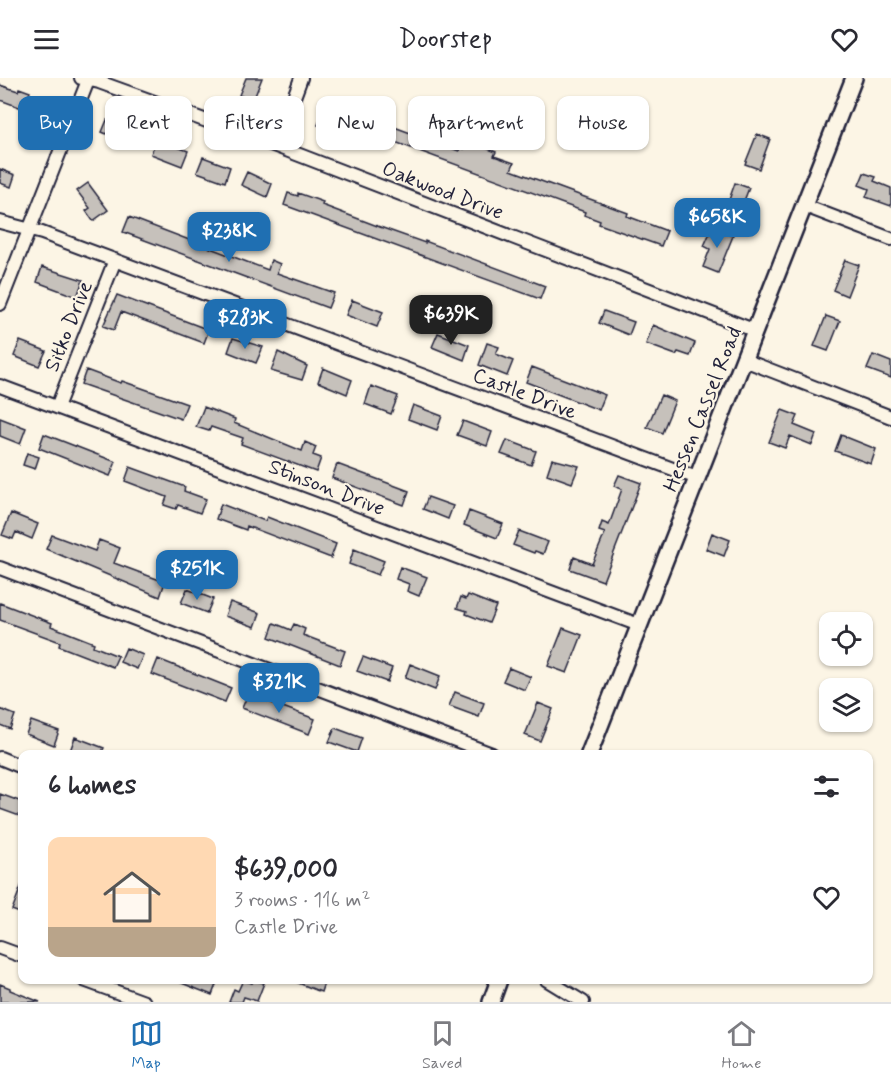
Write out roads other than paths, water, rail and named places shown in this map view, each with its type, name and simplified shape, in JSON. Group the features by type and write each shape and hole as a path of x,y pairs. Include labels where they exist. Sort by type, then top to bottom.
{"main road":[{"name":"Hessen Cassel Road","path":"591,750 854,78"},
{"path":"491,1002 498,984"}],"street":[{"path":"294,96 301,78"},
{"path":"0,304 86,79"},
{"name":"Oakwood Drive","path":"86,79 204,121"},
{"name":"Oakwood Drive","path":"286,150 756,331"},
{"path":"805,206 891,239"},
{"name":"Castle Drive","path":"0,222 115,260 698,478"},
{"name":"Sitko Drive","path":"57,407 115,260"},
{"path":"744,360 891,417"},
{"name":"Stinson Drive","path":"0,386 639,625"},
{"path":"0,568 481,750"},
{"path":"0,758 18,765"},
{"path":"0,948 18,955"},
{"path":"95,984 144,1002"},
{"path":"554,984 583,1002"}]}
